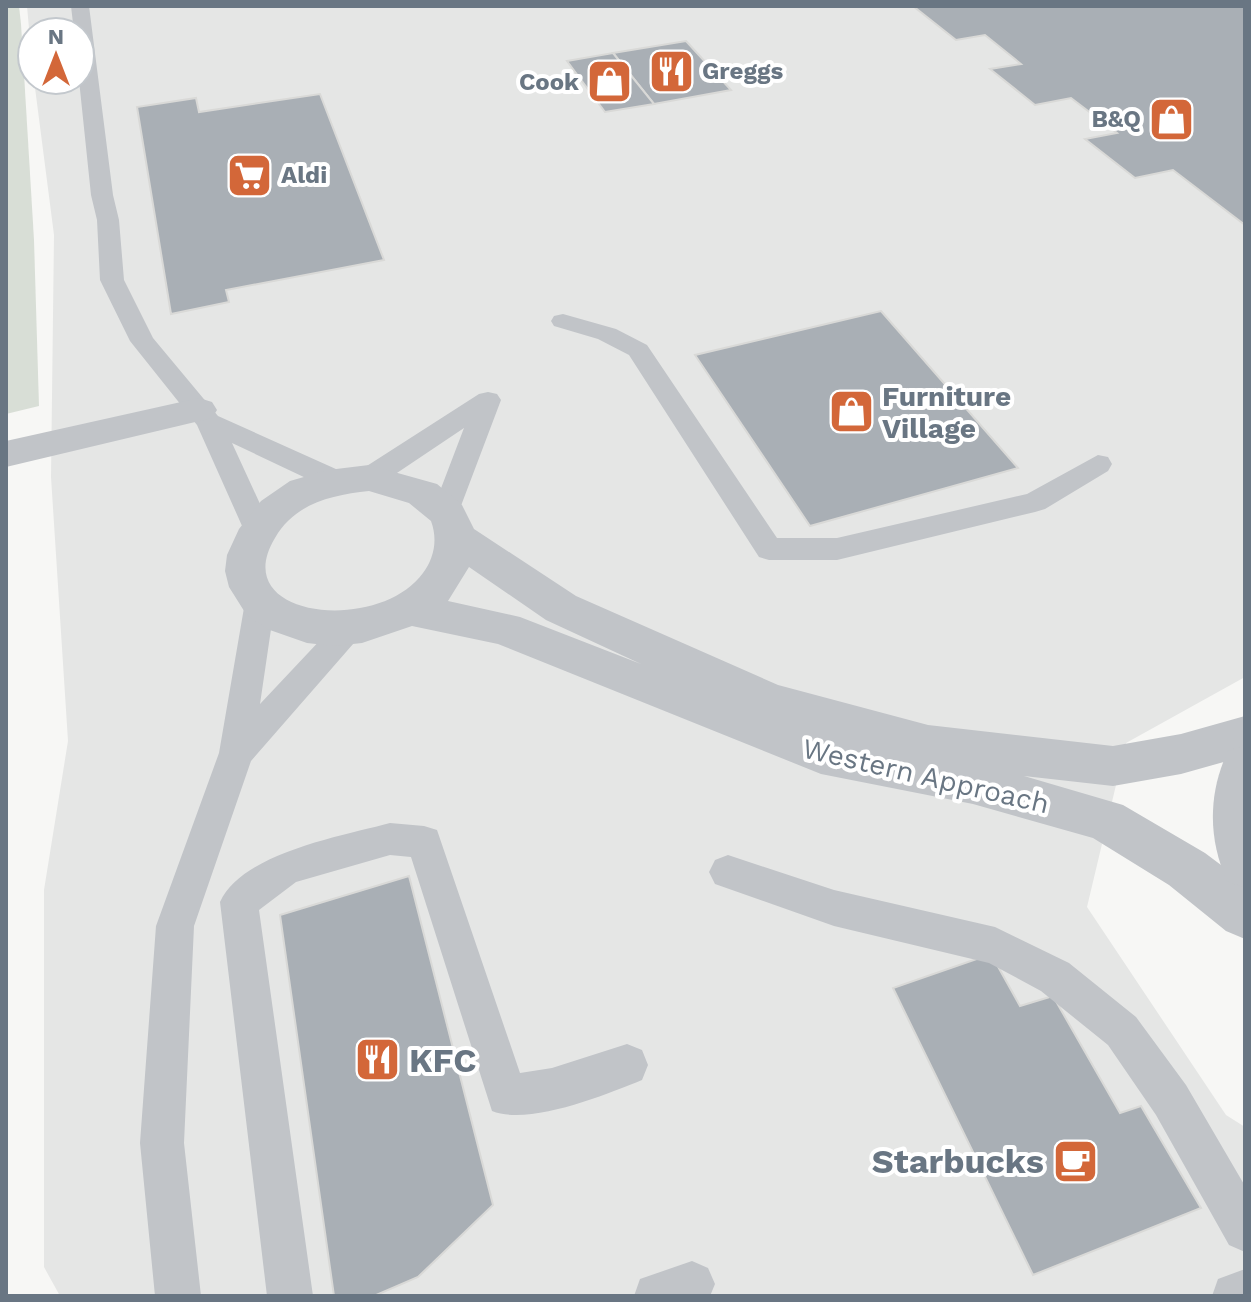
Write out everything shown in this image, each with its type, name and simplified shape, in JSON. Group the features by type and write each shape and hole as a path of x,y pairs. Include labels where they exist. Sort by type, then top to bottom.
{"street":[{"path":"6,454 204,416"},
{"name":"Western Approach","path":"257,530 277,508 295,496 353,479 401,482 427,493 451,524 561,608 770,701 928,745 1113,766 1181,754 1245,736"},
{"path":"257,530 246,554 247,580 260,602 284,618 315,628 351,628 386,620 407,609 441,583 453,558 451,524"},
{"name":"Western Approach","path":"407,609 505,629 821,754 973,783 1106,820 1187,869 1245,914"},
{"path":"1245,765 1238,785 1236,821 1245,865"}],"lane":[{"path":"80,6 102,195 108,220 112,280 142,341 204,416 257,530"},
{"path":"563,321 607,334 638,350 769,549 837,549 1035,502 1098,464"},
{"path":"204,416 353,479 488,400 451,524"},
{"path":"178,1296 162,1143 175,926 236,753 260,602"},
{"path":"236,753 351,628"},
{"path":"290,1296 239,902 286,868 390,839 424,842 507,1096 552,1089 627,1065"},
{"path":"728,872 834,908 995,946 1055,977 1122,1031 1171,1100 1245,1229"},
{"path":"1235,1296 1245,1292"}],"shaded area":[{"path":"6,6 19,6 20,16 16,16 16,96 25,96 39,406 6,414"},
{"path":"27,6 1245,6 1245,677 1126,743 1087,907 1226,1115 1245,1127 1245,1296 60,1296 44,1267 44,890 68,741 51,477 54,235 36,96 96,96 96,16 28,16"}],"building":[{"name":"B&Q","path":"913,6 1245,6 1245,225 1173,170 1135,178 1085,139 1117,133 1071,98 1035,105 990,69 1021,64 985,35 956,40"},
{"name":"Greggs","path":"686,41 731,90 654,104 613,53"},
{"name":"Cook","path":"613,53 654,104 605,112 567,61"},
{"name":"Aldi","path":"320,94 384,260 226,290 229,302 171,314 137,107 196,98 199,112"},
{"name":"Furniture Village","path":"881,311 1018,468 810,526 695,355"},
{"name":"KFC","path":"409,876 493,1205 418,1277 374,1296 334,1296 280,915"},
{"name":"Starbucks","path":"991,954 1020,1006 1053,996 1120,1113 1141,1106 1201,1208 1033,1275 893,988"}],"place":[{"name":"Greggs","path":"671,71"},
{"name":"Cook","path":"610,82"},
{"name":"B&Q","path":"1172,119"},
{"name":"Aldi","path":"250,175"},
{"name":"Furniture Village","path":"851,412"},
{"name":"KFC","path":"378,1060"},
{"name":"Starbucks","path":"1075,1161"}]}
